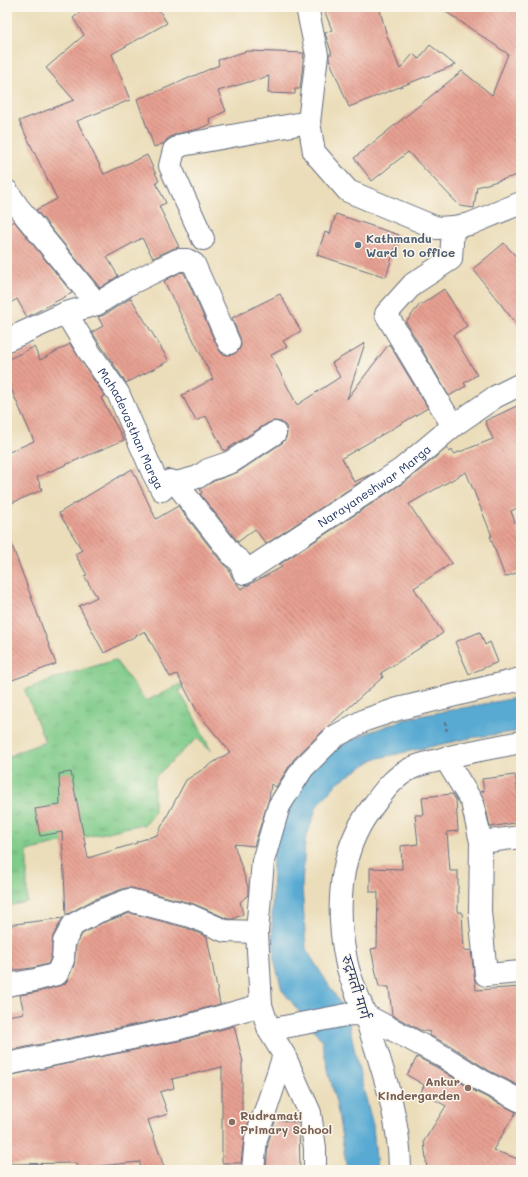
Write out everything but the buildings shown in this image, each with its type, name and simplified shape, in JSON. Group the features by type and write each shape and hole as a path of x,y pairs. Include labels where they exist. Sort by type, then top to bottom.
{"street":[{"path":"307,7 317,55 309,122 314,152 348,191 437,228 470,224 521,203"},
{"path":"203,239 170,166 174,150 182,145 309,122"},
{"path":"7,191 18,207 97,304"},
{"path":"453,227 451,259 413,284 386,314 453,426"},
{"path":"7,340 66,313 97,304 178,260 187,260 194,264 229,343"},
{"name":"Mahadevasthan Marga","path":"66,313 90,353 118,393 162,490 170,481 176,483 233,556"},
{"name":"Narayaneshwar Marga","path":"233,556 240,561 244,573 402,469 453,426 495,397 521,384"},
{"path":"176,483 198,478 208,470 231,462 274,433"},
{"path":"316,1170 315,1148 310,1113 284,1055 278,1028 261,1005 257,932 263,861 280,806 303,768 334,737 365,720 398,709 521,678"},
{"name":"रुद्रमती मार्ग","path":"400,1170 400,1153 390,1098 358,1015 346,962 341,921 341,890 348,852 362,820 394,780 410,769 444,758 521,742"},
{"path":"444,758 472,802 481,842 480,910 486,976 521,972"},
{"path":"481,842 521,837"},
{"path":"7,985 57,974 63,960 64,942 73,925 97,912 129,900 191,916 225,931 257,932"},
{"path":"7,1064 180,1028 261,1005"},
{"path":"278,1028 358,1015 444,1057 482,1081 521,1101"},
{"path":"253,1170 256,1139 284,1055"}],"path":[{"path":"444,718 447,733"}],"green space":[{"path":"115,660 146,701 187,681 179,691 211,751 197,738 156,776 154,784 154,812 145,825 138,825 27,851 27,902 7,906 7,758 20,751 45,742 25,690 55,678"}],"water":[{"path":"521,697 521,731 470,738 374,759 338,782 317,806 305,841 302,886 306,949 347,1014 361,1080 373,1125 377,1170 347,1170 337,1107 321,1039 282,990 274,959 272,925 273,855 283,819 311,770 335,748 367,733 409,718"}],"place":[{"name":"Kathmandu Ward 10 office","path":"358,245"},
{"name":"Ankur Kindergarden","path":"468,1088"},
{"name":"Rudramati Primary School","path":"232,1122"}]}
